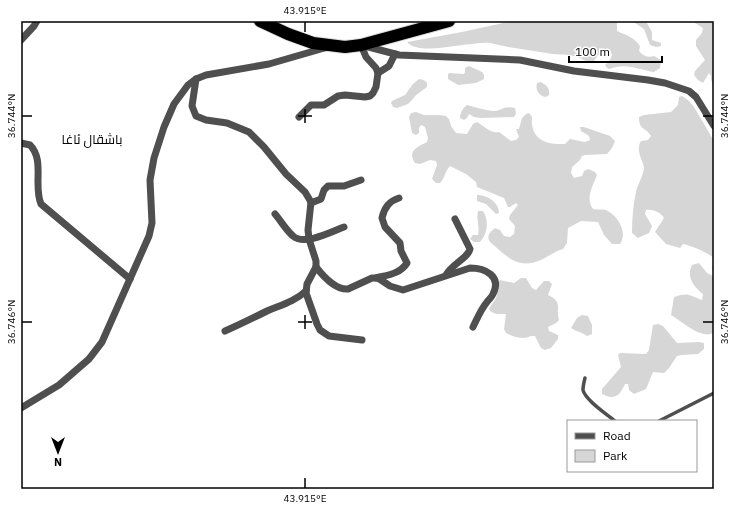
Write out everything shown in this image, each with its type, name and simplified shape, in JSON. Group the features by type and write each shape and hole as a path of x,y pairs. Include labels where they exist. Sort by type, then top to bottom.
{"highway":[{"path":"260,21 288,34 314,43 345,47 361,45 449,21"}],"street":[{"path":"21,40 37,21"},
{"path":"361,45 395,54 416,57 520,60 588,74 665,83 689,91 702,106 714,126"},
{"path":"299,117 311,105 324,105 338,96 345,94 365,97 370,96 376,87 378,73 376,68 366,57 361,45"},
{"path":"21,408 59,384 89,359 102,342 149,236 152,223 150,180 154,158 164,127 174,104 188,84 206,75 269,64 331,46"},
{"path":"378,73 389,66 395,54"},
{"path":"196,79 192,106 196,116 206,120 228,123 249,132 264,147 286,174 310,198 311,203 308,230 309,239 316,261 316,267 307,284 306,291 317,324 325,334 340,338 362,340"},
{"path":"21,143 30,145 36,153 38,197 41,204 130,279"},
{"path":"311,203 321,199 324,190 328,186 344,186 361,180"},
{"path":"316,267 341,289 348,289 367,279 396,273 406,266 407,263 401,251 400,243 385,227 382,218 388,204 399,198"},
{"path":"275,214 294,237 302,240 344,227"},
{"path":"446,275 452,266 467,256 470,252 470,249 455,219"},
{"path":"376,278 390,286 402,290 465,269 476,268 490,274 495,278 496,284 494,294 487,302 473,327"},
{"path":"225,331 269,310 288,303 306,291"}],"lane":[{"path":"585,378 583,389 584,394 614,420"},
{"path":"661,420 714,393"}],"green space":[{"path":"512,21 617,21 617,31 635,40 640,46 639,51 642,54 648,57 654,56 661,60 660,68 654,72 627,66 610,69 607,68 605,65 610,60 612,55 610,51 601,51 594,61 588,61 572,55 547,53 490,43 422,48 413,46 407,42"},
{"path":"632,21 649,21 647,23 652,32 652,40 661,43 661,46 656,47 650,45 644,29"},
{"path":"692,21 714,21 714,99 711,76 709,73 703,83 694,75 695,71 705,60 696,46 696,40 702,33 703,28"},
{"path":"469,66 482,72 484,79 476,83 458,85 448,79 449,73 464,74 465,68"},
{"path":"419,79 424,80 427,83 427,87 416,95 408,104 397,108 393,107 391,103 392,101 405,95 413,84"},
{"path":"541,82 549,90 549,95 546,97 541,95 537,90 537,83"},
{"path":"682,96 694,107 714,141 714,258 687,245 683,244 680,248 666,244 655,232 664,218 654,211 646,210 645,214 652,226 649,233 638,238 632,233 635,197 644,168 639,151 639,144 641,141 648,140 651,136 641,127 639,117 644,115 671,112 678,105 679,97"},
{"path":"467,105 493,111 508,107 515,108 516,114 514,117 481,118 474,117 469,114 464,120 460,118 460,116"},
{"path":"416,112 424,115 446,116 456,133 467,134 473,124 477,122 490,131 499,132 511,141 516,140 519,137 516,129 519,129 522,118 529,113 532,117 532,125 536,135 545,142 565,144 570,139 585,142 590,140 589,136 581,131 580,127 610,136 615,141 607,154 582,156 580,160 572,167 571,173 574,178 582,176 584,171 588,169 595,172 597,175 590,192 591,205 593,209 606,210 618,220 623,234 620,244 612,244 604,235 598,222 581,221 568,228 567,243 563,249 543,259 527,264 514,261 490,242 489,236 495,228 500,230 504,236 510,237 514,234 515,226 509,219 510,215 518,205 516,203 508,207 504,198 477,187 476,182 466,174 450,166 442,181 440,183 436,183 432,179 437,165 436,161 430,160 420,164 415,163 413,159 412,155 414,150 427,142 428,138 425,127 421,125 419,128 419,133 416,135 412,133 409,117 411,113"},
{"path":"477,195 485,196 495,202 499,213 496,214 486,204 477,201"},
{"path":"478,211 483,211 487,227 485,235 480,242 474,242 470,239 473,235 478,235"},
{"path":"714,258 714,273 712,270"},
{"path":"699,263 707,273 713,276 714,274 714,333 709,334 696,331 671,315 674,297 686,294 702,300 703,294 694,285 690,278 690,269 692,265"},
{"path":"521,278 526,278 532,288 536,290 544,281 549,281 552,284 548,295 556,300 559,320 548,327 549,331 558,335 558,339 551,348 545,350 541,348 535,336 521,338 506,333 504,329 506,314 494,313 489,309 496,298 497,284 500,280 514,283"},
{"path":"582,315 588,316 592,325 592,334 587,336 571,328 577,318"},
{"path":"658,324 663,326 677,343 704,343 704,349 698,354 677,356 664,373 653,372 646,389 634,394 629,390 628,384 625,384 619,394 614,397 602,394 602,389 621,367 618,355 620,353 646,354 649,350 653,325"}],"district":[{"name":"باشقال ئاغا","path":"92,139"}]}
